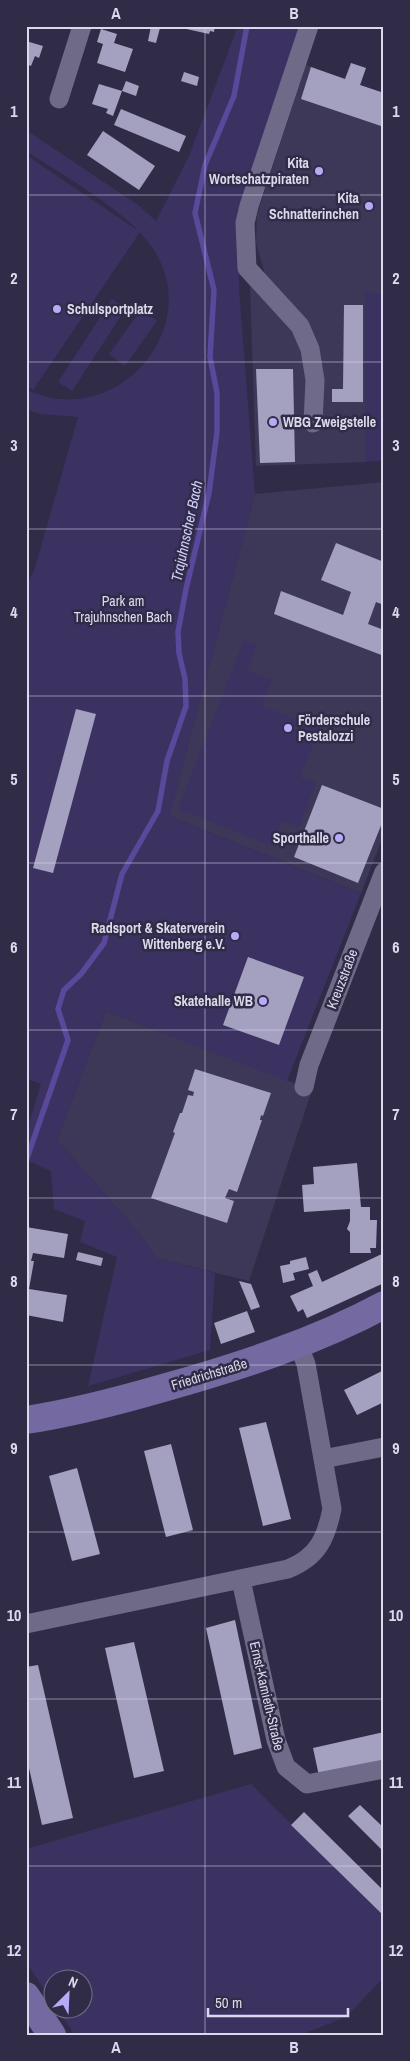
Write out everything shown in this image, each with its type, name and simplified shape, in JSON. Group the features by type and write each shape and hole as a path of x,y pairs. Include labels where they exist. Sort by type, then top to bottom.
{"street":[{"path":"59,99 82,26"},
{"path":"309,26 249,206 245,223 245,252 247,268 300,326 310,349 314,380 313,423"},
{"name":"Kreuzstraße","path":"304,1087 309,1065 384,872"},
{"name":"Friedrichstraße","path":"26,1420 87,1408 165,1388 228,1369 298,1344 384,1305"},
{"path":"26,1624 241,1580 295,1566 302,1563 316,1550 328,1532 332,1508 306,1364 298,1344"},
{"path":"323,1459 384,1446"},
{"name":"Ernst-Kamieth-Straße","path":"241,1580 276,1740 286,1767 307,1784 384,1769"},
{"path":"26,1996 52,2035"}],"shaded area":[{"path":"351,63 366,68 360,85 384,93 384,295 365,293 365,462 256,466 250,286 265,274 256,243 257,215 306,65 345,79"},
{"name":"Förderschule Pestalozzi","path":"384,482 384,834 361,893 169,816 255,494"},
{"path":"106,1011 312,1090 249,1281 156,1258 139,1233 57,1140"}],"green space":[{"name":"Park am Trajuhnschen Bach","path":"238,26 301,26 239,220 239,289 255,494 169,816 361,893 287,1081 106,1011 57,1140 139,1233 156,1258 215,1273 210,1350 88,1386 117,1257 80,1242 85,1221 54,1209 51,1171 26,1160 26,1133 41,1084 26,1078 26,586 34,571 78,417 40,414 26,409 26,390 59,399 87,397 113,388 135,373 152,353 164,329 169,303 166,276 154,250 143,236 130,222 96,196 26,151 26,130 138,205 156,221 189,156"},
{"name":"Schulsportplatz","path":"26,155 140,232 33,390 26,385"},
{"path":"365,292 384,295 384,460 365,462"},
{"path":"112,299 126,308 72,391 58,382"},
{"path":"141,310 157,321 125,366 109,354"},
{"path":"244,640 257,645 247,670 272,680 262,706 319,728 300,777 316,783 299,827 282,821 272,846 178,809"},
{"path":"251,1784 384,1916 384,1977 346,2017 300,2035 75,2035 63,2018 92,2018 92,1968 42,1968 42,1986 26,1962 26,1849"}],"building":[{"path":"151,26 160,28 156,43 148,41"},
{"path":"183,26 215,26 214,32 210,31 209,34 182,28"},
{"path":"101,29 117,34 114,43 133,49 125,72 97,63 103,44 97,42"},
{"path":"26,41 43,46 39,58 35,56 31,66 26,64"},
{"path":"351,63 366,68 360,85 384,93 384,127 301,99 311,67 345,79"},
{"path":"184,72 199,77 197,86 181,81"},
{"path":"126,81 139,86 136,96 122,91"},
{"path":"99,84 122,91 113,116 106,113 108,109 92,104"},
{"path":"121,109 186,136 179,152 114,125"},
{"path":"103,131 155,166 139,190 87,155"},
{"path":"344,305 363,305 363,402 332,402 332,389 343,389"},
{"path":"256,369 293,369 295,462 260,463"},
{"path":"336,543 384,562 384,605 376,602 368,624 384,630 384,656 274,614 281,591 343,615 351,592 321,580"},
{"path":"76,709 96,714 53,873 33,868"},
{"name":"Sporthalle","path":"322,785 384,809 384,818 358,883 294,857"},
{"name":"Skatehalle WB","path":"248,957 304,977 279,1045 223,1025"},
{"path":"195,1069 271,1093 263,1116 261,1115 260,1120 262,1120 237,1192 229,1189 225,1198 234,1201 227,1223 151,1198 175,1133 173,1132 180,1113 182,1113 188,1095 193,1096 194,1092 188,1090"},
{"path":"357,1163 361,1207 370,1207 370,1220 377,1220 376,1248 370,1248 371,1253 350,1253 350,1232 347,1229 350,1221 350,1209 304,1212 302,1185 314,1184 313,1167"},
{"path":"26,1227 68,1234 64,1258 33,1253 31,1261 34,1261 29,1289 67,1295 63,1322 26,1315"},
{"path":"78,1252 103,1258 101,1266 76,1260"},
{"path":"384,1253 384,1283 307,1318 303,1309 298,1312 290,1296 313,1286 308,1274 317,1270 322,1282"},
{"path":"306,1257 309,1269 293,1273 295,1280 283,1283 280,1266"},
{"path":"239,1281 251,1284 260,1307 251,1310"},
{"path":"247,1311 255,1332 221,1344 214,1323"},
{"path":"384,1370 384,1402 357,1415 344,1390"},
{"path":"266,1422 291,1519 263,1526 239,1428"},
{"path":"171,1444 193,1530 166,1537 144,1451"},
{"path":"77,1468 100,1554 72,1561 49,1476"},
{"path":"235,1620 262,1748 234,1755 206,1628"},
{"path":"134,1642 164,1771 134,1778 105,1648"},
{"path":"38,1665 73,1818 42,1825 26,1755 26,1667"},
{"path":"384,1732 384,1762 319,1776 313,1748"},
{"path":"360,1805 384,1828 384,1852 348,1816"},
{"path":"304,1812 384,1891 384,1916 291,1825"}],"waterway":[{"name":"Trajuhnscher Bach","path":"26,1161 68,1040 58,1009 64,990 81,974 104,943 122,874 158,811 167,761 186,706 185,679 179,653 178,632 186,589 209,493 217,432 217,393 210,357 214,290 195,213 205,165 234,96 247,26"}],"place":[{"name":"Kita Wortschatzpiraten","path":"319,171"},
{"name":"Kita Schnatterinchen","path":"369,206"},
{"name":"Schulsportplatz","path":"57,309"},
{"name":"WBG Zweigstelle","path":"273,422"},
{"name":"Förderschule Pestalozzi","path":"288,728"},
{"name":"Sporthalle","path":"339,838"},
{"name":"Radsport & Skaterverein Wittenberg e.V.","path":"235,936"},
{"name":"Skatehalle WB","path":"263,1001"}]}
